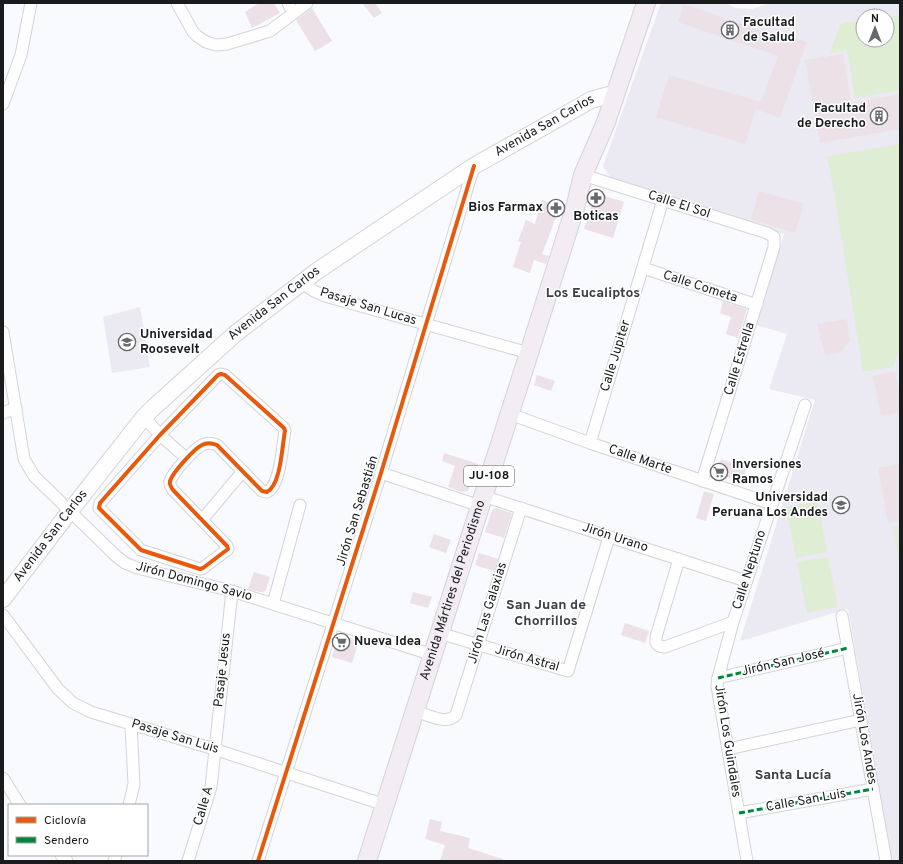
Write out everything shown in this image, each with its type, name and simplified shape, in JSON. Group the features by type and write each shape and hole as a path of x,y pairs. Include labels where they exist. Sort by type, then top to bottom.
{"main road":[{"name":"Avenida Mártires del Periodismo","path":"367,861 575,208 583,175 606,122 646,3"},
{"name":"Avenida San Carlos","path":"3,599 70,510 144,417 235,334 317,271 474,166 591,100 616,93"}],"street":[{"path":"3,104 21,55 31,3"},
{"path":"177,3 196,36 206,42 216,45 227,44 270,31 291,8 307,3"},
{"name":"Jirón San Sebastián","path":"258,861 381,473 474,166"},
{"name":"Calle El Sol","path":"583,175 767,233 774,238"},
{"name":"Calle Jupiter","path":"590,443 663,200"},
{"name":"Calle Estrella","path":"702,481 757,305 774,247 774,238"},
{"name":"Calle Cometa","path":"643,268 757,305"},
{"name":"Pasaje San Lucas","path":"302,283 325,296 529,353"},
{"name":"Jirón Domingo Savio","path":"3,332 24,459 34,476 116,556 137,568 273,604 433,655"},
{"path":"221,374 225,375 284,428 285,431 277,480 271,490 266,492 262,491 243,471 218,445 212,443 202,444 186,458 170,480 170,486 173,490 227,546 228,549 200,569 141,550 99,508 100,503 160,435 218,375 221,374"},
{"name":"Calle Neptuno","path":"733,622 805,405"},
{"path":"3,413 16,408"},
{"name":"Calle Marte","path":"510,414 590,443 772,504"},
{"path":"144,417 160,435 186,458"},
{"path":"202,520 243,471"},
{"name":"Jirón Urano","path":"381,473 481,501 521,508 746,581"},
{"path":"273,604 300,505"},
{"name":"Jirón Las Galaxias","path":"415,711 446,720 453,718 456,714 521,508"},
{"name":"Jirón Astral","path":"439,633 568,671 609,537"},
{"path":"679,559 656,637 656,643 659,646 665,647 733,622"},
{"name":"Pasaje Jesus","path":"214,749 232,592"},
{"name":"Pasaje San Luis","path":"3,615 58,689 73,702 91,712 214,749 385,805"},
{"name":"Jirón Los Andes","path":"842,616 886,861"},
{"name":"Jirón Los Guindales","path":"733,622 717,686 746,861"},
{"name":"Jirón San José","path":"718,678 848,648"},
{"path":"728,749 861,720"},
{"path":"130,804 134,784 131,724"},
{"name":"Calle A","path":"188,861 211,787 214,749"},
{"path":"3,778 19,804"},
{"name":"Calle San Luis","path":"739,813 874,789"}],"shaded area":[{"name":"Universidad Peruana Los Andes","path":"661,3 725,3 736,8 752,9 766,3 900,3 900,861 892,861 848,609 740,641 815,400 769,389 787,334 756,325 784,234 618,183 610,177 603,166"},
{"name":"Universidad Roosevelt","path":"140,307 150,367 112,373 103,317"}],"green space":[{"path":"900,15 900,90 855,98 847,50 830,53 840,24 855,21 855,48 895,48 895,16"},
{"path":"900,144 900,348 893,367 863,372 827,156"},
{"path":"818,502 827,552 796,558 786,507"},
{"path":"900,526 900,570 893,527"},
{"path":"828,557 838,607 807,613 797,562"}],"building":[{"path":"259,3 274,3 280,13 252,28 245,12"},
{"path":"362,3 375,3 382,13 374,18"},
{"path":"684,4 784,39 785,34 807,42 780,118 756,109 745,144 656,117 669,75 761,102 778,56 678,22"},
{"path":"312,8 332,41 315,51 296,20"},
{"path":"843,54 851,103 900,94 900,129 820,143 805,60"},
{"path":"759,191 804,204 795,233 751,219"},
{"path":"595,193 624,202 613,238 584,229"},
{"path":"542,200 555,204 559,209 542,254 549,256 546,264 534,260 530,273 513,267 521,242 518,241 526,220 535,224"},
{"path":"723,301 747,309 738,338 726,334 731,317 720,313"},
{"path":"847,319 850,341 840,353 825,355 817,324"},
{"path":"895,371 900,397 900,412 881,416 873,376"},
{"path":"537,375 555,381 551,391 534,385"},
{"path":"444,453 478,464 468,491 462,492 448,487 455,466 442,461"},
{"path":"721,459 747,468 742,482 716,473"},
{"path":"900,464 900,521 888,523 878,468"},
{"path":"704,491 714,494 706,521 696,518"},
{"path":"496,508 512,513 504,538 485,532 492,510"},
{"path":"434,534 451,540 446,553 429,547"},
{"path":"479,553 498,559 494,571 475,565"},
{"path":"254,572 270,577 266,590 263,592 248,589"},
{"path":"413,592 432,597 428,608 410,603"},
{"path":"625,623 649,631 645,643 621,635"},
{"path":"344,636 359,641 352,663 332,657 338,638"},
{"path":"430,819 442,822 440,831 470,838 468,848 503,859 503,861 440,861 445,845 425,839"}],"marked path":[{"path":"718,678 848,648"},
{"path":"739,813 873,789"}],"cycle path":[{"path":"258,861 381,473 474,166"},
{"path":"221,374 225,375 284,428 285,431 278,474 272,488 267,492 262,491 217,445 211,443 198,447 179,467 172,477 170,483 173,490 227,546 228,549 200,569 141,550 99,508 100,503 160,435 218,375 221,374"}],"place":[{"name":"Facultad de Salud","path":"730,30"},
{"name":"Facultad de Derecho","path":"879,116"},
{"name":"Boticas","path":"596,198"},
{"name":"Bios Farmax","path":"556,208"},
{"name":"Universidad Roosevelt","path":"127,342"},
{"name":"Inversiones Ramos","path":"719,472"},
{"name":"Universidad Peruana Los Andes","path":"841,505"},
{"name":"Nueva Idea","path":"341,642"}],"district":[{"name":"Los Eucaliptos","path":"593,293"},
{"name":"San Juan de Chorrillos","path":"546,614"},
{"name":"Santa Lucía","path":"793,775"}]}
